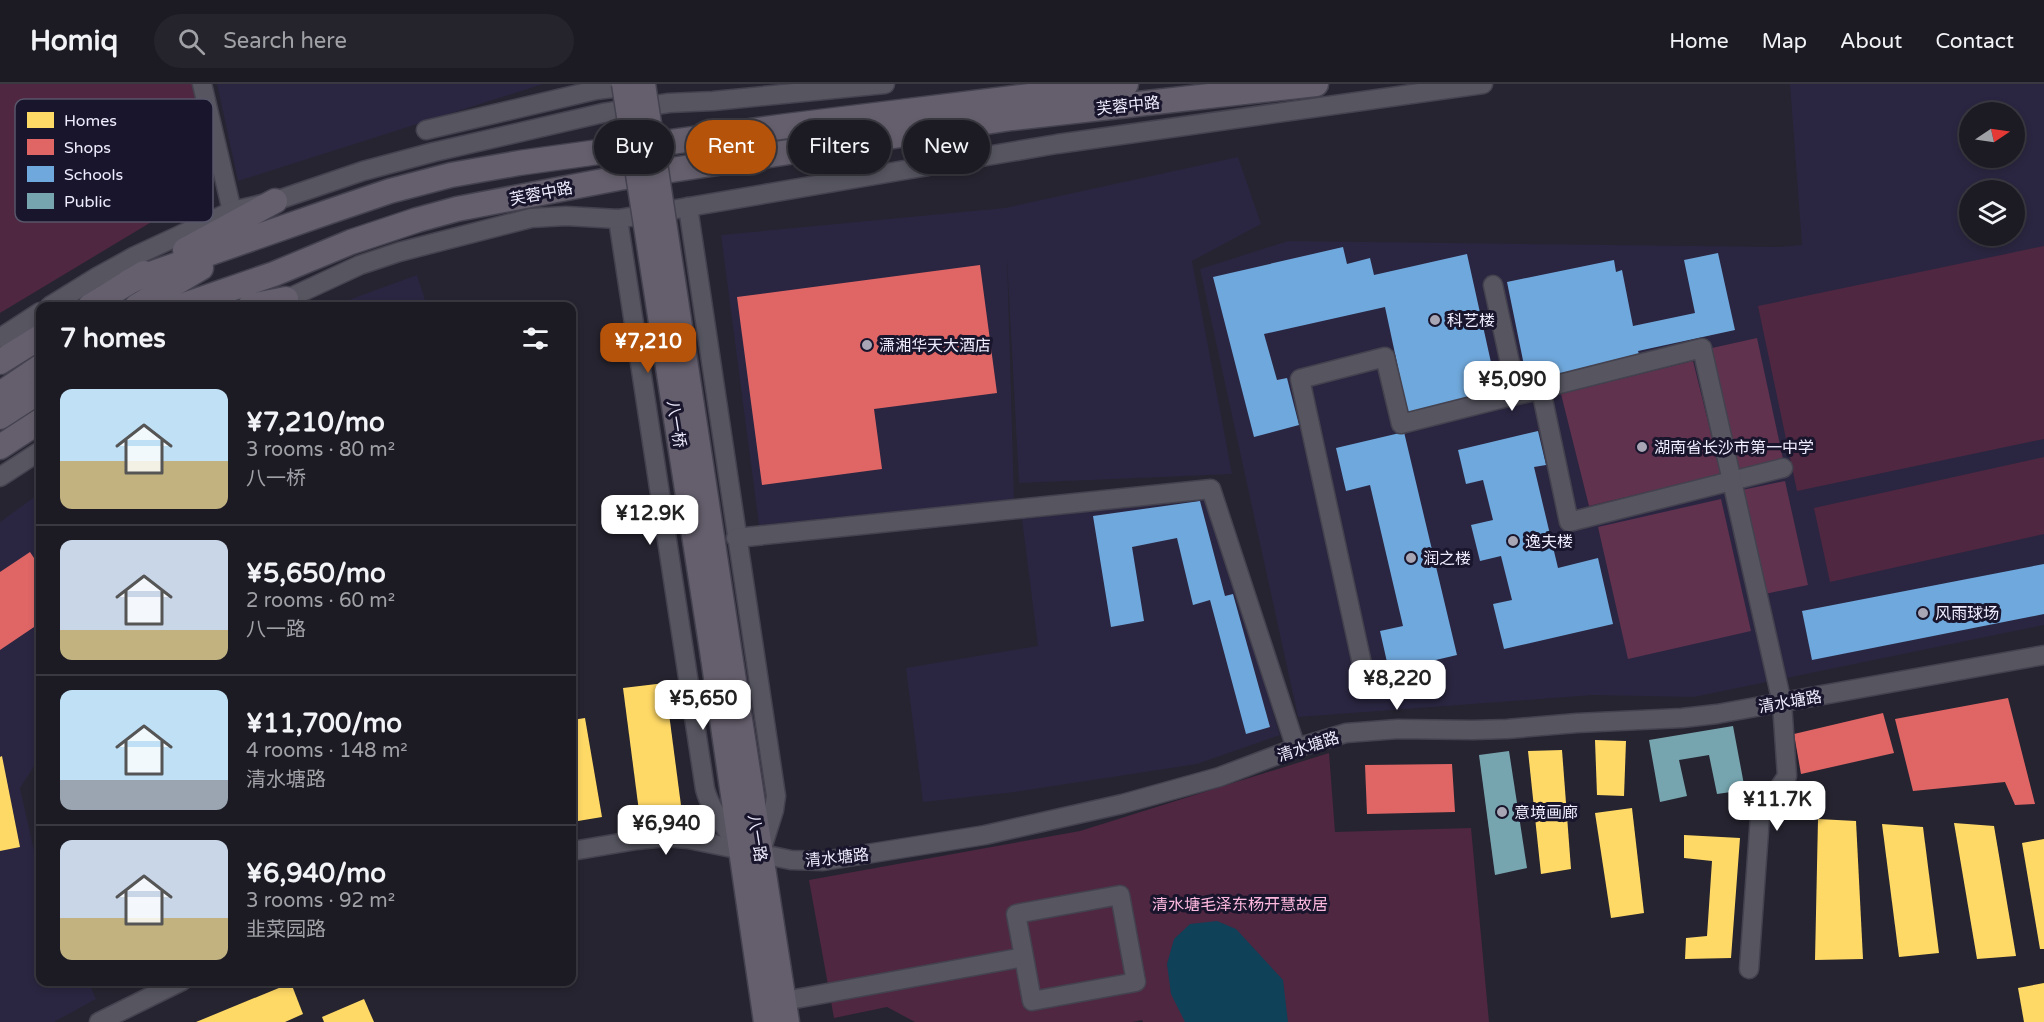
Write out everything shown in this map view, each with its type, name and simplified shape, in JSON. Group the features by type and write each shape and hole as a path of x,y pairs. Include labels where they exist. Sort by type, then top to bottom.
{"main road":[{"name":"八一桥","path":"624,84 721,656"},
{"name":"八一桥","path":"643,84 721,656"},
{"name":"芙蓉中路","path":"252,239 390,191 474,171 764,129 1126,84"},
{"name":"芙蓉中路","path":"274,274 351,242 417,220 457,209 619,177 1012,117 1316,84"},
{"path":"96,302 275,201"},
{"path":"130,281 252,239"},
{"path":"144,302 252,239"},
{"path":"193,302 274,274"},
{"path":"237,302 274,274"},
{"path":"0,362 36,340"},
{"path":"0,394 36,370"},
{"path":"0,417 36,394"},
{"path":"0,447 36,424"},
{"name":"八一路","path":"721,656 751,851 786,1011"},
{"name":"八一路","path":"751,851 766,1022"}],"street":[{"path":"202,84 206,99"},
{"path":"426,130 596,90 648,84"},
{"path":"213,219 232,210 275,201 363,171 603,113 669,103 713,101 885,84"},
{"path":"278,302 360,265 399,252 531,218 566,216 618,219 1057,144 1483,84"},
{"path":"213,130 232,210"},
{"path":"618,219 705,789 714,811 751,851 774,810 776,796 688,207"},
{"path":"56,302 135,256 207,222"},
{"path":"1493,285 1516,395"},
{"path":"0,338 36,315"},
{"path":"1364,673 1300,379 1385,357 1401,424 1702,348 1782,703 1787,776 1760,816 1749,969"},
{"path":"1541,390 1569,522 1783,468"},
{"path":"0,477 36,454"},
{"path":"736,538 1211,489 1296,748"},
{"name":"清水塘路","path":"576,850 666,837 688,839 791,860 823,861 985,835 1164,793 1220,777 1296,748 1346,733 1372,730 1473,730 1682,718 1782,703 2044,655"},
{"path":"1120,895 1136,982 1032,1001 1024,957 1016,914 1120,895"},
{"path":"786,1011 1024,957"},
{"path":"99,1022 172,986"}],"shaded area":[{"path":"217,84 543,84 238,181"},
{"name":"湖南省长沙市第一中学","path":"1790,84 2044,84 2044,625 1694,697 1593,695 1298,717 1200,269 1288,241 1779,247 1802,245"},
{"path":"1238,157 1261,224 1192,261 1232,474 1019,483 1007,257 1014,500 759,525 721,235 1005,208"},
{"path":"417,275 426,302 343,302"},
{"path":"1757,338 1783,459 1738,469 1712,348"},
{"path":"1693,361 1721,474 1589,506 1561,394"},
{"path":"1785,481 1808,585 1765,594 1742,490"},
{"path":"36,496 36,763 20,788 36,859 36,986 90,986 96,999 54,1022 0,1022 0,522"},
{"path":"1207,497 1280,735 1197,764 1015,792 923,802 906,668 1038,646 1022,519"},
{"path":"1721,499 1751,631 1628,659 1598,527"}],"green space":[{"path":"0,84 194,84 197,99 15,99 15,222 151,222 0,313"},
{"path":"2044,246 2044,439 1797,491 1758,306"},
{"path":"2044,457 2044,534 1830,582 1814,508"},
{"name":"清水塘毛泽东杨开慧故居","path":"1329,753 1335,832 1471,828 1489,1022 1143,1022 1142,1020 1132,1022 915,1022 887,1007 834,1018 809,880 1080,831"}],"water":[{"path":"1217,921 1236,929 1283,980 1288,1022 1185,1022 1171,994 1167,964 1174,939 1190,924"}],"building: Homes":[{"path":"665,683 682,813 640,819 623,688"},
{"path":"585,718 602,817 576,821 576,719"},
{"path":"1595,740 1626,741 1624,796 1597,795"},
{"path":"1562,750 1571,869 1541,874 1528,751"},
{"path":"2,756 20,847 0,851 0,757"},
{"path":"1632,808 1644,913 1611,918 1595,813"},
{"path":"1818,819 1856,821 1863,959 1815,960"},
{"path":"1954,823 1994,826 2016,956 1977,959"},
{"path":"1882,824 1923,827 1939,953 1899,957"},
{"path":"1684,835 1740,838 1731,958 1685,959 1686,938 1707,936 1712,861 1684,858"},
{"path":"2044,839 2044,949 2040,949 2022,843"},
{"path":"2044,983 2044,1022 2024,1022 2018,988"},
{"path":"284,986 292,986 303,1014 285,1022 196,1022"},
{"path":"364,999 374,1022 324,1022 322,1017"}],"building: Shops":[{"name":"潇湘华天大酒店","path":"980,265 997,393 874,409 882,469 762,485 737,297"},
{"path":"30,552 36,561 36,626 0,650 0,572"},
{"path":"2008,698 2035,804 2015,805 2005,782 1913,791 1895,719"},
{"path":"1883,713 1894,753 1801,774 1794,734"},
{"path":"1452,764 1455,812 1367,814 1365,765"}],"building: Schools":[{"name":"科艺楼","path":"1343,247 1347,264 1370,258 1374,275 1467,254 1498,394 1408,414 1385,307 1264,334 1277,380 1287,378 1299,425 1254,437 1213,277"},
{"path":"1718,253 1735,330 1638,351 1640,357 1527,380 1507,282 1614,260 1616,272 1622,270 1633,326 1695,313 1684,260"},
{"name":"逸夫楼","path":"1538,431 1546,465 1534,467 1558,568 1598,558 1613,624 1504,649 1493,604 1512,600 1501,556 1480,561 1471,525 1493,520 1483,480 1466,484 1458,450"},
{"name":"润之楼","path":"1404,432 1457,655 1389,671 1380,631 1403,626 1370,485 1346,491 1336,448"},
{"path":"1200,501 1225,596 1233,594 1270,727 1246,734 1210,600 1193,605 1177,538 1132,547 1144,621 1111,627 1093,516"},
{"name":"风雨球场","path":"2044,564 2044,614 1812,660 1802,611"}],"building: Public":[{"path":"1733,726 1745,790 1717,794 1709,755 1679,760 1687,796 1660,802 1649,740"},
{"name":"意境画廊","path":"1509,751 1527,868 1495,875 1479,755"}],"place":[{"name":"科艺楼","path":"1435,320"},
{"name":"潇湘华天大酒店","path":"867,345"},
{"name":"湖南省长沙市第一中学","path":"1642,447"},
{"name":"逸夫楼","path":"1513,541"},
{"name":"润之楼","path":"1411,558"},
{"name":"风雨球场","path":"1923,613"},
{"name":"意境画廊","path":"1502,812"}]}
